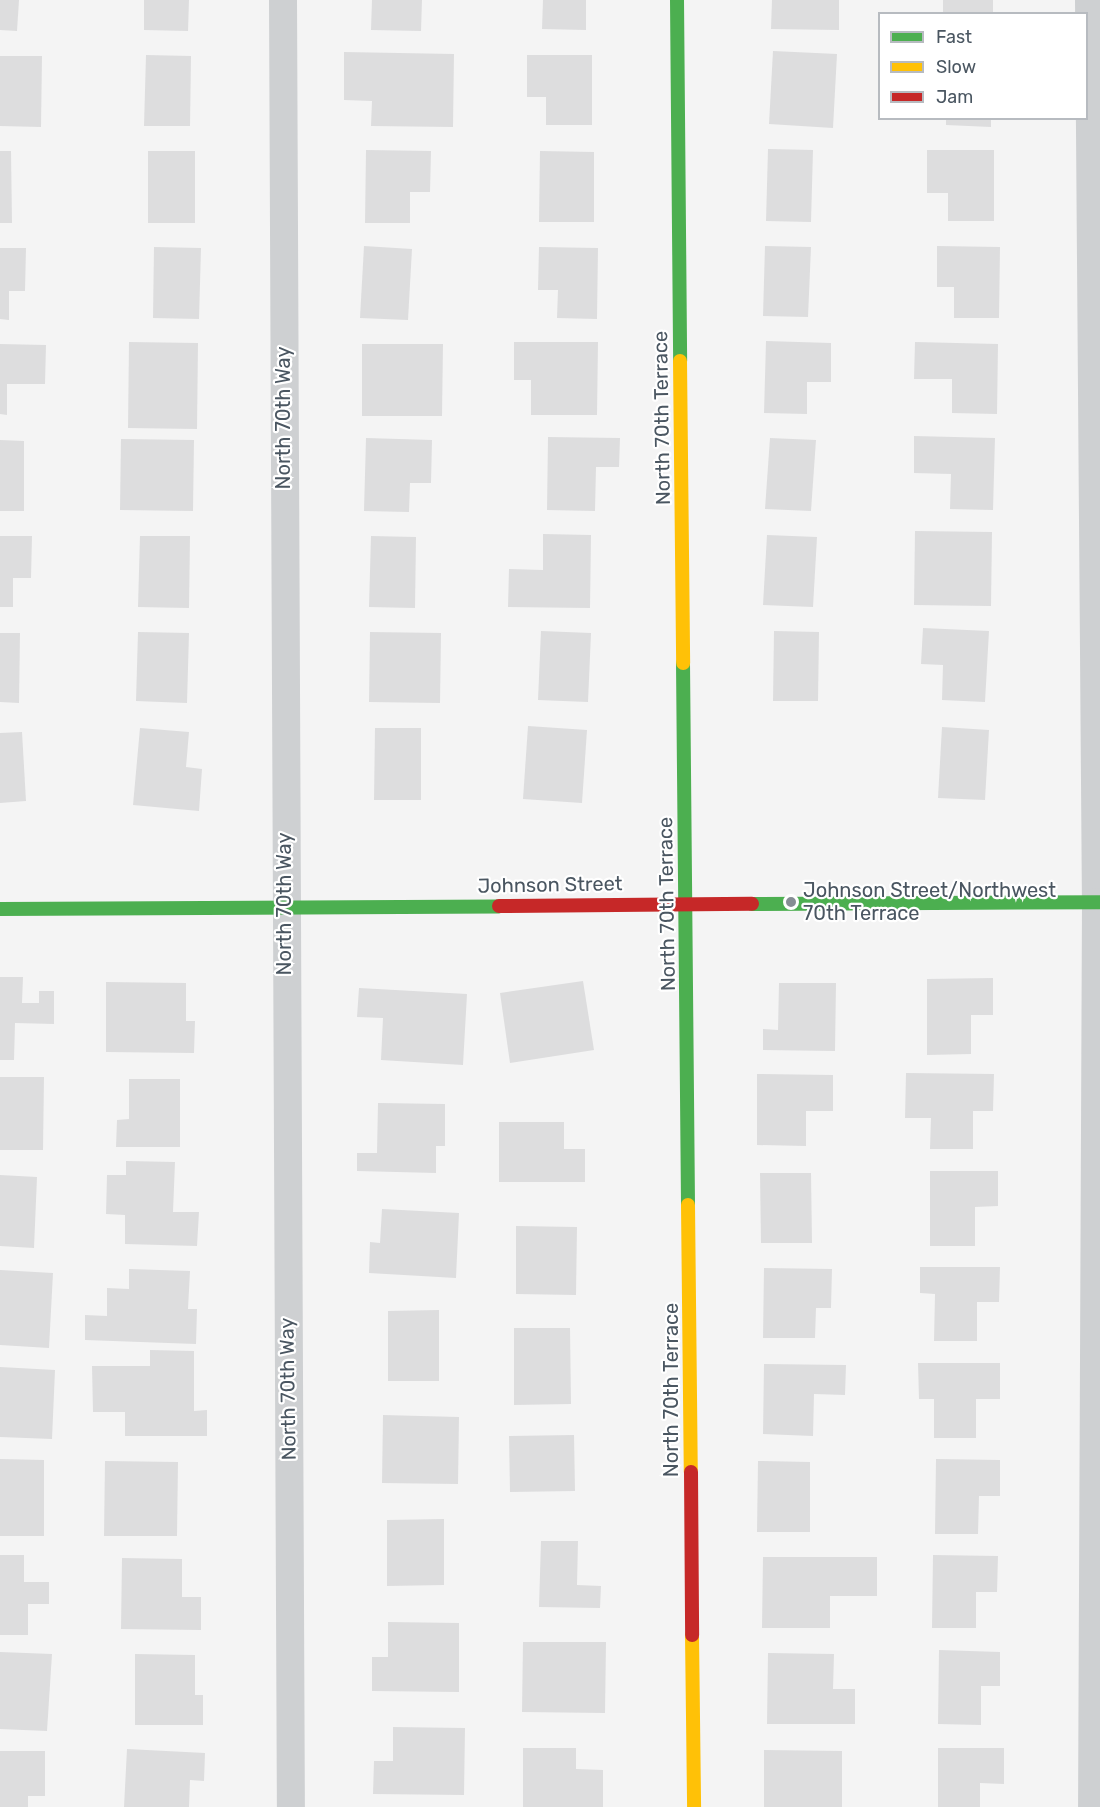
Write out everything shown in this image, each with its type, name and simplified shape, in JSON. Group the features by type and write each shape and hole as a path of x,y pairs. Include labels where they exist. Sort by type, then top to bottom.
{"street":[{"name":"North 70th Way","path":"283,0 283,907 291,1807"},
{"name":"North 70th Terrace","path":"677,0 694,1807"},
{"path":"1089,0 1098,902 1092,1807"},
{"name":"Johnson Street","path":"0,909 1098,902"}],"building":[{"path":"0,0 19,0 17,31 0,30"},
{"path":"144,0 189,0 188,31 144,30"},
{"path":"372,0 422,0 421,31 371,30"},
{"path":"543,0 586,0 586,30 542,29"},
{"path":"772,0 839,0 839,30 771,29"},
{"path":"943,0 993,0 993,12 943,12"},
{"path":"773,51 837,54 833,128 769,124"},
{"path":"344,52 454,54 453,127 371,126 372,101 344,100"},
{"path":"146,55 191,56 190,126 144,126"},
{"path":"527,55 592,55 592,125 546,125 546,97 527,97"},
{"path":"0,56 42,56 41,127 0,126"},
{"path":"946,120 991,120 991,127 946,125"},
{"path":"768,149 813,150 811,222 766,221"},
{"path":"366,150 431,151 430,192 410,192 410,223 365,223"},
{"path":"927,150 994,150 994,221 948,221 948,193 927,193"},
{"path":"0,151 11,151 12,223 0,223"},
{"path":"148,151 195,151 195,223 148,223"},
{"path":"540,151 594,152 594,222 539,222"},
{"path":"364,246 412,249 408,320 360,318"},
{"path":"765,246 811,247 808,317 763,316"},
{"path":"937,246 1000,247 999,318 954,318 954,287 937,287"},
{"path":"154,247 201,248 199,319 153,318"},
{"path":"539,247 598,248 597,319 557,318 558,290 538,290"},
{"path":"0,248 26,248 25,291 9,291 9,320 0,319"},
{"path":"766,341 831,343 831,382 807,382 807,414 764,413"},
{"path":"129,342 198,343 197,429 128,428"},
{"path":"514,342 598,342 597,415 531,415 531,380 514,380"},
{"path":"915,342 998,344 997,414 952,413 952,379 914,379"},
{"path":"0,344 46,345 45,384 7,384 7,415 0,414"},
{"path":"362,344 443,344 442,416 362,416"},
{"path":"914,436 995,438 993,510 950,509 951,474 914,473"},
{"path":"548,437 620,438 619,467 596,467 595,511 547,510"},
{"path":"366,438 432,440 431,483 410,483 409,512 364,511"},
{"path":"770,438 816,440 811,511 765,509"},
{"path":"121,439 194,440 193,511 120,510"},
{"path":"0,440 24,441 24,511 0,511"},
{"path":"915,531 992,532 991,606 914,605"},
{"path":"543,534 591,535 590,608 508,607 509,569 543,570"},
{"path":"767,535 817,537 813,607 763,605"},
{"path":"0,536 32,536 31,578 13,578 13,607 0,607"},
{"path":"140,536 190,536 189,608 138,607"},
{"path":"371,536 416,537 415,608 369,607"},
{"path":"923,628 989,631 985,702 942,700 943,665 921,664"},
{"path":"541,631 591,633 588,702 538,700"},
{"path":"774,631 819,632 818,701 773,701"},
{"path":"138,632 189,633 187,703 136,701"},
{"path":"370,632 441,633 440,703 369,702"},
{"path":"0,633 20,633 19,703 0,702"},
{"path":"528,726 587,730 582,803 523,799"},
{"path":"942,727 989,730 985,800 938,798"},
{"path":"140,728 189,732 186,767 202,769 199,811 133,805"},
{"path":"375,728 421,728 421,800 374,800"},
{"path":"22,732 26,801 0,803 0,733"},
{"path":"0,977 23,977 22,1003 39,1003 39,991 54,991 54,1024 15,1023 14,1060 0,1060"},
{"path":"993,978 993,1015 971,1015 971,1054 927,1055 927,979"},
{"path":"583,981 594,1050 510,1063 500,993"},
{"path":"106,982 186,983 186,1021 195,1021 194,1053 106,1052"},
{"path":"779,983 836,983 835,1051 763,1050 763,1029 778,1030"},
{"path":"359,988 467,994 463,1065 381,1060 383,1018 357,1017"},
{"path":"906,1073 994,1074 993,1111 973,1111 973,1149 930,1149 931,1118 905,1118"},
{"path":"757,1074 833,1075 833,1111 806,1111 806,1146 757,1145"},
{"path":"0,1077 44,1077 43,1150 0,1150"},
{"path":"129,1079 180,1079 180,1147 116,1147 117,1120 129,1119"},
{"path":"378,1103 445,1104 445,1146 436,1146 436,1173 357,1171 357,1153 377,1153"},
{"path":"499,1122 564,1122 564,1149 585,1149 585,1182 499,1182"},
{"path":"126,1161 175,1162 173,1212 199,1212 197,1246 125,1244 125,1215 106,1214 107,1175 126,1175"},
{"path":"930,1171 998,1171 998,1206 975,1207 975,1246 930,1246"},
{"path":"760,1173 811,1173 812,1243 761,1243"},
{"path":"0,1175 37,1177 34,1248 0,1246"},
{"path":"382,1209 459,1213 456,1278 369,1273 370,1242 380,1243"},
{"path":"516,1226 577,1227 576,1295 516,1294"},
{"path":"920,1267 1000,1267 999,1302 977,1302 977,1341 934,1341 935,1294 920,1293"},
{"path":"764,1268 832,1269 831,1308 816,1308 815,1338 763,1338"},
{"path":"129,1269 190,1271 188,1309 197,1309 196,1344 85,1340 85,1315 107,1316 107,1288 129,1289"},
{"path":"0,1270 53,1273 49,1348 0,1345"},
{"path":"439,1310 439,1381 388,1381 388,1311"},
{"path":"514,1328 570,1328 571,1404 514,1405"},
{"path":"150,1350 194,1351 194,1411 207,1410 207,1436 125,1436 125,1412 93,1412 92,1366 150,1366"},
{"path":"918,1363 1000,1363 1000,1399 976,1399 976,1438 934,1438 934,1399 919,1399"},
{"path":"764,1364 846,1365 845,1395 814,1394 813,1436 763,1434"},
{"path":"0,1367 55,1370 52,1439 0,1437"},
{"path":"383,1415 459,1417 458,1484 382,1483"},
{"path":"574,1435 575,1491 510,1492 509,1436"},
{"path":"0,1459 44,1460 44,1536 0,1536"},
{"path":"936,1459 1000,1460 1000,1496 979,1496 978,1534 935,1534"},
{"path":"105,1461 178,1462 177,1536 104,1536"},
{"path":"758,1461 810,1462 810,1532 757,1532"},
{"path":"444,1519 444,1585 387,1586 387,1520"},
{"path":"541,1541 578,1541 577,1585 601,1586 600,1608 539,1607"},
{"path":"0,1555 24,1555 24,1582 49,1582 49,1604 28,1604 28,1635 0,1635"},
{"path":"933,1555 998,1556 997,1592 976,1592 976,1628 932,1628"},
{"path":"763,1557 877,1557 877,1596 830,1596 830,1628 762,1628"},
{"path":"122,1558 182,1559 182,1597 201,1597 201,1630 121,1629"},
{"path":"388,1622 459,1623 459,1692 372,1691 372,1657 388,1657"},
{"path":"523,1642 606,1642 605,1713 522,1712"},
{"path":"939,1650 1000,1652 1000,1686 981,1686 981,1725 938,1724"},
{"path":"0,1652 52,1654 47,1731 0,1729"},
{"path":"768,1653 834,1654 833,1689 855,1689 855,1724 767,1724"},
{"path":"135,1654 195,1655 195,1695 203,1695 203,1725 135,1725"},
{"path":"393,1727 465,1728 464,1795 373,1794 374,1761 393,1761"},
{"path":"523,1748 576,1748 576,1769 603,1770 603,1807 523,1807"},
{"path":"938,1748 1004,1748 1004,1784 980,1783 980,1807 938,1807"},
{"path":"127,1749 205,1753 204,1781 190,1780 189,1807 124,1807"},
{"path":"764,1750 842,1751 842,1807 764,1807"},
{"path":"0,1751 45,1751 45,1796 28,1796 28,1807 0,1807"}],"traffic: fast":[{"path":"677,0 680,361"},
{"path":"683,663 688,1205"},
{"path":"752,904 1100,902"},
{"path":"0,909 499,906"}],"traffic: slow":[{"path":"680,361 683,663"},
{"path":"688,1205 691,1472"},
{"path":"692,1635 694,1807"}],"traffic: jam":[{"path":"499,906 752,904"},
{"path":"691,1472 692,1635"}],"place":[{"name":"Johnson Street/Northwest 70th Terrace","path":"791,902"}]}
